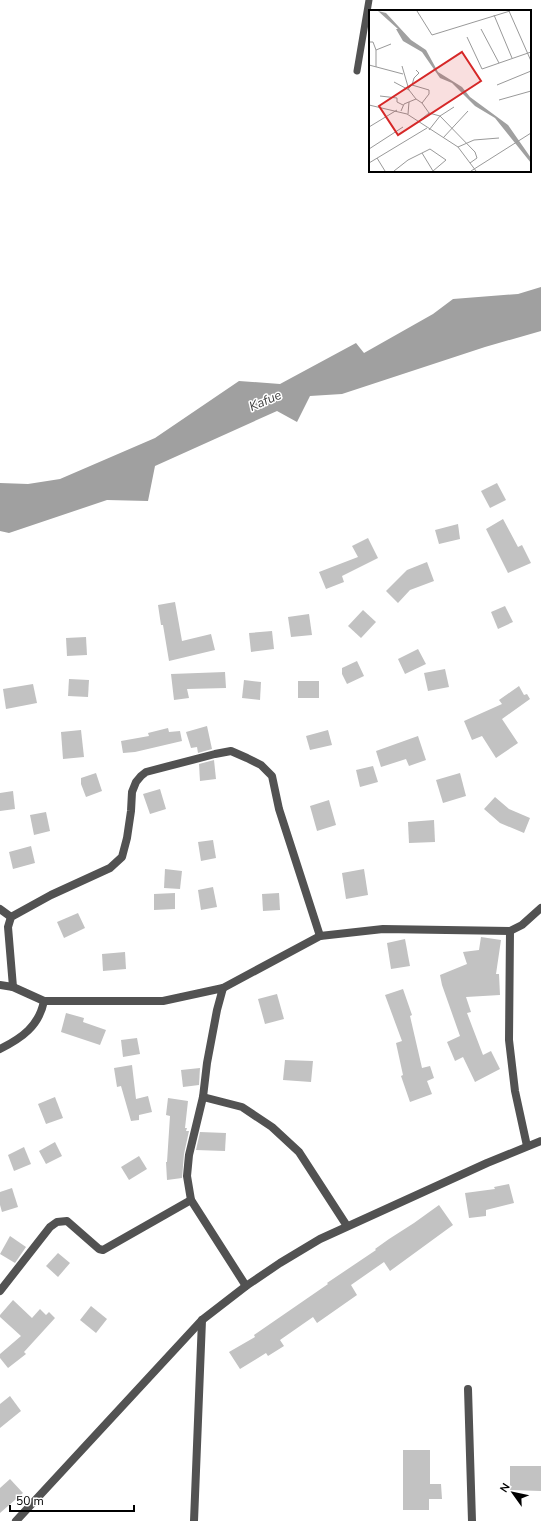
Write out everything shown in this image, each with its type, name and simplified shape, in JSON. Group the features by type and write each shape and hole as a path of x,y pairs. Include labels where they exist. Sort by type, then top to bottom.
{"street":[{"path":"13,987 8,927 11,917 51,895 110,868 122,857 127,838 132,792 136,782 146,772 215,754 230,752 247,758 261,765 272,776 279,809 320,936"},
{"path":"0,985 13,987 44,1001 163,1001 223,988 320,936 383,929 510,931 522,925 541,908"},
{"path":"0,909 11,917"},
{"path":"510,931 509,1040 515,1091 526,1146"},
{"path":"223,988 217,1010 207,1063 203,1097 189,1154 188,1176 191,1200 246,1286"},
{"path":"0,1048 24,1034 36,1023 42,1011 44,1001"},
{"path":"203,1097 242,1107 272,1127 299,1152 347,1226"},
{"path":"16,1521 202,1320 246,1286 286,1259 320,1239 526,1146 541,1141"},
{"path":"0,1291 50,1227 57,1222 67,1221 99,1249 103,1250 191,1200"},
{"path":"194,1521 202,1320"},
{"path":"468,1389 472,1521"}],"lane":[{"path":"357,71 369,0"}],"water":[{"name":"Kafue","path":"541,287 541,331 485,347 342,394 310,396 297,422 277,411 155,466 148,501 107,500 9,533 0,531 0,483 28,484 60,479 155,438 239,381 280,384 356,343 364,353 433,314 453,299 518,294"}],"building":[{"path":"497,483 506,500 490,508 481,491"},
{"path":"503,519 518,547 522,545 531,563 508,573 486,529"},
{"path":"458,524 460,539 439,544 435,530"},
{"path":"368,538 378,558 342,576 344,582 326,589 319,572 358,557 352,546"},
{"path":"427,562 434,581 410,590 398,603 386,591 407,570"},
{"path":"175,602 182,641 211,634 215,650 169,661 158,605"},
{"path":"505,606 513,622 498,629 491,612"},
{"path":"363,610 376,622 361,638 348,626"},
{"path":"309,614 312,635 291,637 288,617"},
{"path":"272,631 274,649 251,652 249,633"},
{"path":"86,637 87,655 67,656 66,638"},
{"path":"418,649 426,664 405,674 398,659"},
{"path":"357,661 364,676 347,684 342,674 342,668"},
{"path":"445,669 449,687 428,691 424,673"},
{"path":"225,672 226,688 187,689 189,698 174,700 171,674"},
{"path":"69,679 89,680 88,697 68,696"},
{"path":"244,680 261,682 260,700 242,698"},
{"path":"298,681 319,681 319,698 298,698"},
{"path":"33,684 37,703 6,709 3,689"},
{"path":"519,686 524,695 527,694 530,699 502,719 518,743 496,758 482,736 472,740 464,721 502,704 499,700"},
{"path":"207,726 212,749 198,753 197,747 191,748 186,732"},
{"path":"168,728 169,732 180,731 182,741 135,752 123,753 121,741 149,736 148,733"},
{"path":"81,730 84,757 63,759 61,732"},
{"path":"328,730 332,745 310,750 306,736"},
{"path":"418,736 426,760 409,766 406,759 381,767 376,751"},
{"path":"214,760 216,779 200,781 199,764"},
{"path":"373,766 378,782 360,787 356,770"},
{"path":"96,773 102,791 86,797 81,784 81,778"},
{"path":"460,773 466,796 443,803 436,780"},
{"path":"160,789 166,809 150,814 143,794"},
{"path":"13,791 15,809 0,811 0,793"},
{"path":"495,797 509,809 530,818 524,833 500,823 484,809"},
{"path":"329,800 336,825 317,831 310,806"},
{"path":"46,812 50,831 34,835 30,815"},
{"path":"434,820 435,842 409,843 408,822"},
{"path":"213,840 216,858 201,861 198,842"},
{"path":"31,846 35,863 13,869 9,852"},
{"path":"165,869 182,871 180,889 164,888"},
{"path":"364,869 368,895 346,899 342,873"},
{"path":"213,887 217,907 201,910 198,890"},
{"path":"175,893 175,909 154,910 154,894"},
{"path":"279,893 280,910 263,911 262,894"},
{"path":"78,913 85,928 64,938 57,922"},
{"path":"481,937 501,940 496,974 499,974 500,995 466,997 471,1012 467,1013 483,1055 491,1051 500,1069 475,1082 463,1057 455,1061 447,1042 460,1036 442,985 440,975 467,964 463,952 479,950"},
{"path":"405,939 410,966 391,969 387,943"},
{"path":"125,952 126,969 103,971 102,954"},
{"path":"403,989 412,1015 410,1016 422,1068 430,1066 434,1078 427,1081 432,1094 410,1102 401,1076 403,1075 396,1043 402,1041 385,995"},
{"path":"277,994 284,1019 265,1024 258,999"},
{"path":"66,1013 84,1018 83,1022 106,1030 100,1045 61,1032"},
{"path":"137,1038 140,1054 123,1057 121,1040"},
{"path":"285,1060 313,1061 311,1082 283,1080"},
{"path":"132,1065 136,1099 148,1096 152,1112 139,1115 139,1120 131,1121 121,1086 117,1087 114,1068"},
{"path":"200,1068 199,1085 183,1087 181,1070"},
{"path":"55,1097 63,1118 46,1124 38,1104"},
{"path":"168,1098 188,1101 185,1128 187,1128 186,1131 189,1131 184,1154 182,1178 167,1180 166,1162 170,1116 166,1115"},
{"path":"200,1132 226,1133 225,1151 196,1150"},
{"path":"55,1142 62,1156 46,1164 39,1151"},
{"path":"24,1147 31,1164 14,1171 8,1155"},
{"path":"139,1156 147,1169 129,1180 121,1167"},
{"path":"509,1184 514,1203 486,1210 486,1216 469,1218 465,1193 495,1189 494,1187"},
{"path":"12,1188 18,1207 2,1212 0,1205 0,1192"},
{"path":"439,1205 453,1225 390,1271 384,1262 351,1285 357,1295 317,1323 313,1317 280,1340 284,1346 268,1356 266,1353 240,1369 229,1352 255,1337 254,1335"},
{"path":"10,1236 26,1247 15,1263 0,1254"},
{"path":"58,1253 70,1263 58,1277 46,1266"},
{"path":"13,1300 32,1318 40,1309 46,1315 49,1312 55,1318 24,1352 26,1354 8,1368 0,1358 0,1354 21,1336 0,1317 0,1315"},
{"path":"91,1306 107,1319 96,1333 80,1320"},
{"path":"10,1396 21,1411 0,1428 0,1404"},
{"path":"403,1450 430,1450 430,1484 441,1484 442,1499 429,1499 429,1510 403,1510"},
{"path":"510,1466 541,1466 541,1491 510,1490"},
{"path":"10,1479 23,1493 0,1513 0,1488"}]}
